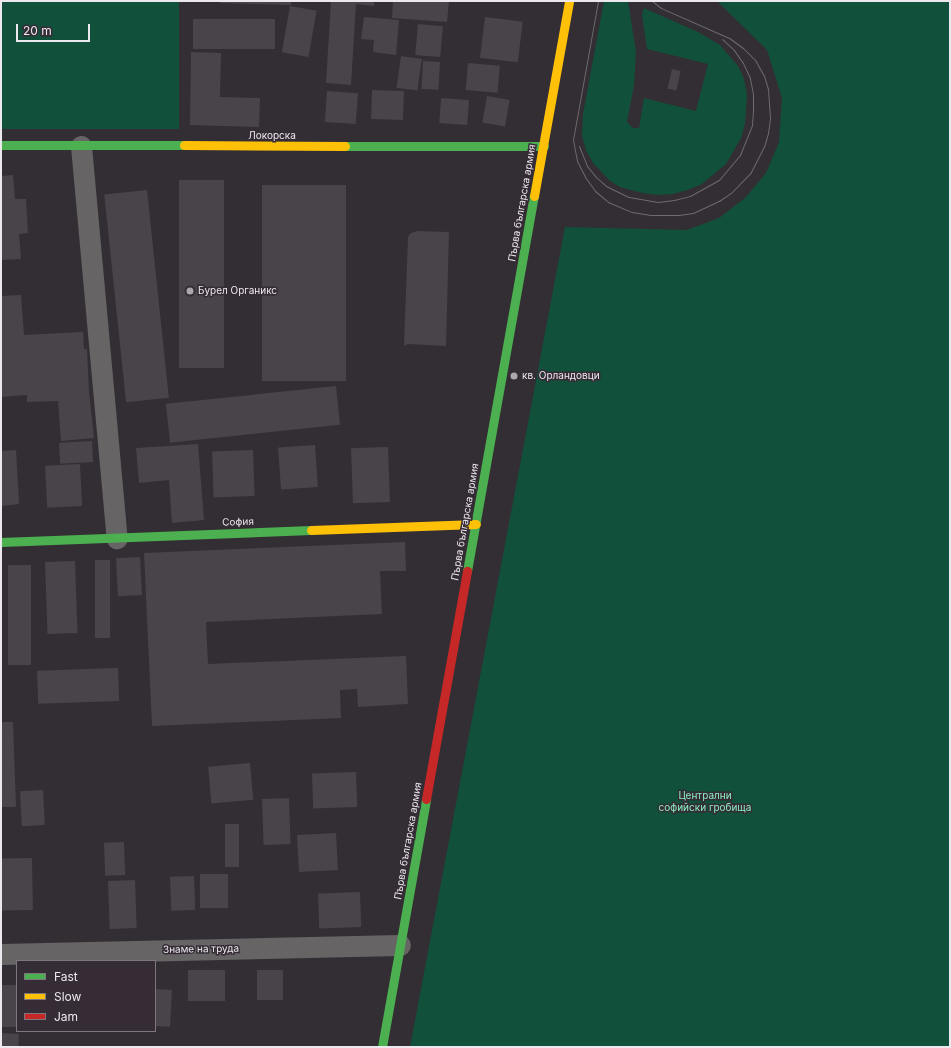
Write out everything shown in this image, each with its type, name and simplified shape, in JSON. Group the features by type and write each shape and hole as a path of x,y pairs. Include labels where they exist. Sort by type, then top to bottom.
{"street":[{"name":"Първа българска армия","path":"382,1047 569,1"},
{"name":"Локорска","path":"1,146 544,146"},
{"path":"81,146 117,538"},
{"name":"София","path":"1,542 476,524"},
{"name":"Знаме на труда","path":"1,954 400,945"}],"green space":[{"path":"1,1 179,1 179,129 1,129"},
{"path":"604,1 628,1 636,52 634,85 627,122 633,128 639,128 644,98 696,111 708,64 647,49 642,15 644,8 698,32 720,45 738,66 744,79 747,95 745,124 741,138 726,164 702,184 673,194 658,195 642,193 620,187 610,181 593,163 586,150 582,136 583,114"},
{"name":"Централни софийски гробища","path":"717,1 950,1 950,1047 410,1047 565,227 687,230 719,218 745,198 766,173 779,142 782,98 767,50"}],"building":[{"path":"220,1 291,1 291,5 220,3"},
{"path":"331,1 374,1 374,6 356,4 351,85 326,83"},
{"path":"393,1 449,1 447,22 392,18"},
{"path":"290,6 317,11 308,57 282,52"},
{"path":"364,17 399,20 396,55 373,52 374,40 361,39"},
{"path":"485,17 523,22 518,62 480,58"},
{"path":"193,19 275,19 275,49 193,49"},
{"path":"418,24 443,26 440,57 415,55"},
{"path":"191,52 221,53 220,97 260,98 259,127 190,125"},
{"path":"401,56 422,59 417,91 397,88"},
{"path":"423,61 440,62 439,90 422,89"},
{"path":"468,63 500,66 498,93 466,90"},
{"path":"672,69 681,71 676,91 668,88"},
{"path":"372,90 404,91 403,120 371,119"},
{"path":"327,91 358,93 356,124 325,122"},
{"path":"487,96 510,100 505,127 482,123"},
{"path":"441,98 469,100 467,125 439,123"},
{"path":"13,175 15,199 26,199 28,233 19,234 21,259 1,260 1,176"},
{"path":"179,180 224,180 224,368 179,368"},
{"path":"262,185 346,185 346,381 262,381"},
{"path":"147,190 169,398 126,402 104,194"},
{"path":"418,231 449,232 446,346 408,344 404,346 408,237 411,233"},
{"path":"21,295 24,335 83,332 84,349 87,349 89,392 94,438 61,441 58,401 27,402 27,395 1,397 1,296"},
{"path":"336,386 340,425 170,443 166,404"},
{"path":"92,441 93,462 60,464 59,443"},
{"path":"198,444 204,520 172,523 169,480 139,483 136,448"},
{"path":"315,445 318,487 281,489 278,448"},
{"path":"388,447 390,502 353,503 351,448"},
{"path":"16,450 19,504 1,506 1,451"},
{"path":"253,450 255,496 214,497 212,451"},
{"path":"80,464 82,506 47,508 45,466"},
{"path":"405,542 406,571 380,571 382,614 206,622 208,664 406,656 408,704 358,707 357,689 340,690 341,718 152,726 144,553"},
{"path":"140,557 142,595 118,596 116,558"},
{"path":"95,560 110,560 110,638 95,638"},
{"path":"75,561 78,633 48,634 45,562"},
{"path":"8,565 31,565 31,665 8,665"},
{"path":"118,668 119,701 38,704 37,671"},
{"path":"1,722 13,722 16,807 1,807"},
{"path":"250,763 253,800 211,804 208,767"},
{"path":"356,772 357,807 313,809 312,774"},
{"path":"43,790 45,825 22,826 20,791"},
{"path":"289,798 291,844 264,845 262,799"},
{"path":"225,824 239,824 239,867 225,867"},
{"path":"336,833 338,870 299,872 297,835"},
{"path":"124,842 125,875 105,876 104,843"},
{"path":"32,858 33,910 2,911 1,859"},
{"path":"200,874 228,874 228,908 200,908"},
{"path":"194,876 195,910 171,911 170,877"},
{"path":"135,880 137,928 110,929 108,881"},
{"path":"360,892 361,927 319,928 318,893"},
{"path":"188,970 225,970 225,1001 188,1001"},
{"path":"257,970 283,970 283,1000 257,1000"},
{"path":"1,985 16,985 16,1027 1,1027"},
{"path":"156,989 172,990 170,1027 156,1026"},
{"path":"1,1033 19,1034 18,1047 1,1047"}],"tram line":[{"path":"598,1 573,140 577,161 585,177 595,191 608,202 632,212 651,215 679,215 693,213 719,201 731,193 751,172 764,147 768,133 770,118 768,89 764,76 755,60 743,48 729,38 661,8 652,1"},
{"path":"579,146 587,166 596,177 606,186 629,197 658,202 674,200 690,196 719,180 740,155 752,125 753,109 753,94 750,78 743,63 734,50 722,39"}],"traffic: fast":[{"path":"1,145 184,145"},
{"path":"345,146 544,146"},
{"path":"467,571 534,196"},
{"path":"1,542 311,530"},
{"path":"382,1047 426,799"}],"traffic: slow":[{"path":"534,196 569,1"},
{"path":"184,145 345,146"},
{"path":"311,530 476,524"}],"traffic: jam":[{"path":"426,799 467,571"}],"place":[{"name":"Бурел Органикс","path":"190,291"},
{"name":"кв. Орландовци","path":"514,376"}]}
